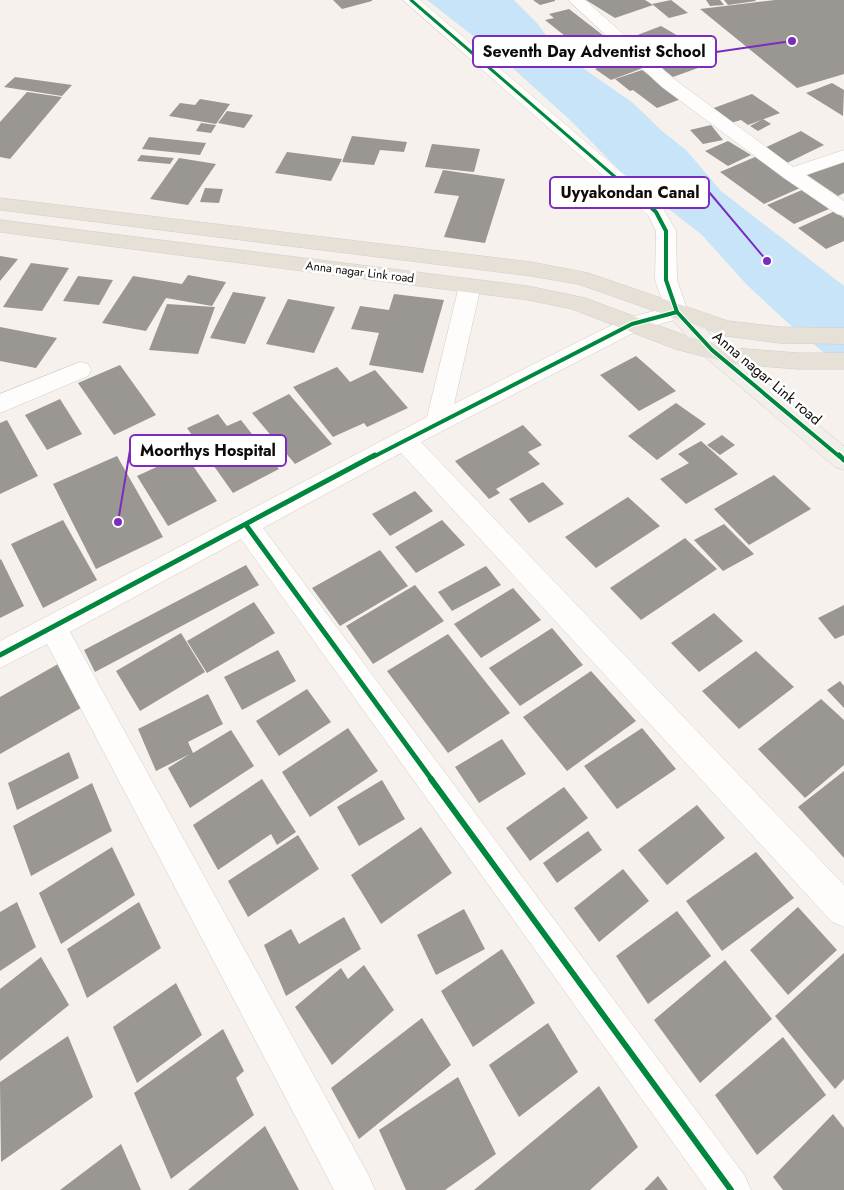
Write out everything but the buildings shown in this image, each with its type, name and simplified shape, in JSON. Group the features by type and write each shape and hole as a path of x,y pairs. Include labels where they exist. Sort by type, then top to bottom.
{"main road":[{"path":"0,204 530,269 581,278 726,328 780,334 844,336"},
{"name":"Anna nagar Link road","path":"0,226 528,293 577,304 683,343 733,356 798,361 844,361"}],"street":[{"path":"0,654 404,440 632,324 677,312 666,280 666,231 656,212 412,0"},
{"path":"576,0 668,83 791,174 844,210"},
{"path":"791,174 844,156"},
{"path":"438,423 470,286"},
{"name":"Anna nagar Link road","path":"677,312 712,350 844,460"},
{"path":"0,404 80,370"},
{"path":"404,440 844,910"},
{"path":"246,525 731,1190"},
{"path":"52,627 355,1190"}],"water":[{"path":"427,0 514,0 537,23 557,50 633,103 662,131 687,151 721,191 844,286 844,369 788,323 747,285 702,235 619,170 570,120 504,60"}],"cycle path":[{"path":"411,0 656,212 666,231 666,280 677,312 712,350 844,460"},
{"path":"0,655 404,440 632,324 677,312"},
{"path":"246,525 731,1190"}],"place":[{"name":"Seventh Day Adventist School","path":"792,41"},
{"name":"Uyyakondan Canal","path":"767,261"},
{"name":"Moorthys Hospital","path":"118,522"}]}
